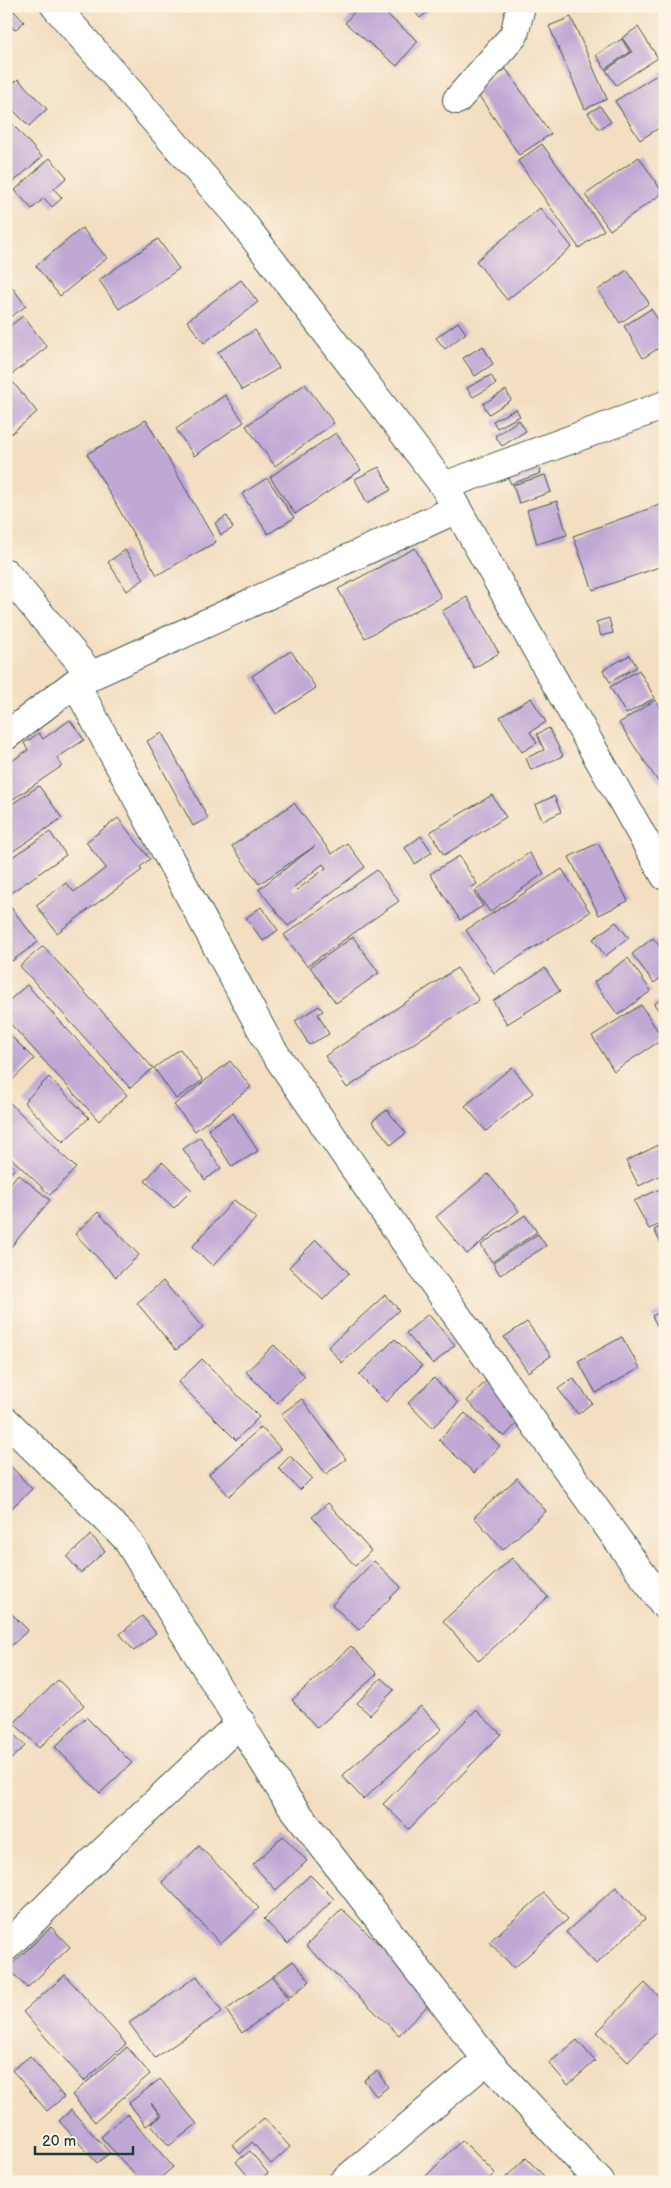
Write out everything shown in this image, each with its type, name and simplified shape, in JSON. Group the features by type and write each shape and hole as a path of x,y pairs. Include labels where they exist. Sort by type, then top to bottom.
{"street":[{"path":"55,6 235,213 450,498 665,876"},
{"path":"457,100 514,35 521,6"},
{"path":"6,736 84,680 450,498 665,405"},
{"path":"6,573 84,680 272,1049 436,1286 665,1606"},
{"path":"6,1421 126,1538 241,1722 286,1798 487,2060 600,2182"},
{"path":"6,1947 90,1864 241,1722"},
{"path":"343,2182 487,2060"}],"building":[{"path":"359,6 377,6 418,41 397,66 345,23"},
{"path":"410,6 435,6 420,18"},
{"path":"14,11 24,22 15,30 6,21 6,18"},
{"path":"571,17 607,99 585,109 549,26"},
{"path":"638,27 658,58 616,85 606,70 632,52 622,38"},
{"path":"622,39 630,52 605,69 596,55"},
{"path":"506,69 551,134 519,155 475,90"},
{"path":"665,70 665,124 640,140 615,101"},
{"path":"18,79 47,109 29,126 6,103 6,91"},
{"path":"600,106 611,122 599,129 588,113"},
{"path":"6,117 42,157 10,185 6,181"},
{"path":"542,144 604,230 579,248 518,161"},
{"path":"639,157 663,193 610,230 585,195"},
{"path":"50,158 67,177 54,189 62,198 52,207 44,198 32,209 15,190"},
{"path":"540,208 572,247 507,300 476,261"},
{"path":"82,228 107,258 60,296 36,266"},
{"path":"158,239 179,269 119,309 99,280"},
{"path":"627,270 649,303 620,323 598,290"},
{"path":"6,279 26,306 6,320"},
{"path":"241,280 258,302 204,343 187,321"},
{"path":"651,309 665,330 665,344 643,358 624,326"},
{"path":"23,316 47,347 6,379 6,329"},
{"path":"458,322 466,333 445,349 436,338"},
{"path":"255,330 279,368 242,390 218,352"},
{"path":"483,346 493,364 475,376 463,358"},
{"path":"491,375 496,384 473,397 467,388"},
{"path":"11,380 37,412 6,438 6,384"},
{"path":"305,384 334,423 275,466 246,426"},
{"path":"506,390 511,400 489,414 483,404"},
{"path":"225,395 244,422 194,456 176,429"},
{"path":"516,409 520,416 497,428 493,421"},
{"path":"146,420 216,542 157,575 87,454"},
{"path":"519,420 526,431 502,446 495,436"},
{"path":"336,433 361,470 295,514 270,477"},
{"path":"537,459 541,473 511,484 505,471"},
{"path":"379,467 391,490 367,503 355,479"},
{"path":"545,475 551,492 519,503 513,485"},
{"path":"267,478 294,518 268,534 242,494"},
{"path":"557,501 567,535 537,544 527,510"},
{"path":"665,503 665,565 593,590 573,536"},
{"path":"227,516 233,528 221,535 215,523"},
{"path":"415,548 441,597 365,638 338,589"},
{"path":"125,550 144,579 127,591 108,562"},
{"path":"467,597 499,653 474,668 442,611"},
{"path":"609,618 613,633 601,636 596,622"},
{"path":"291,651 316,688 276,714 252,676"},
{"path":"630,655 637,667 610,682 603,670"},
{"path":"639,670 655,698 626,714 610,687"},
{"path":"531,698 546,722 530,732 537,743 522,752 500,717"},
{"path":"655,700 665,714 665,780 659,783 619,723"},
{"path":"70,720 84,740 57,758 62,766 6,804 6,765 28,750 24,743 39,733 43,739"},
{"path":"549,728 563,756 531,770 526,758 544,750 537,734"},
{"path":"162,733 208,818 193,826 147,741"},
{"path":"39,786 62,818 6,856 6,808"},
{"path":"492,795 506,817 444,855 430,832"},
{"path":"554,796 561,812 543,821 535,805"},
{"path":"294,803 332,854 347,843 365,867 288,926 259,889 315,846 259,884 232,846","holes":["323,864 326,868 297,890 294,887"]},
{"path":"118,818 150,859 140,867 142,870 57,933 36,905 66,883 74,892 106,868 86,842"},
{"path":"50,832 66,855 6,896 6,861"},
{"path":"421,836 432,852 415,864 405,848"},
{"path":"598,843 628,901 599,915 569,857"},
{"path":"529,853 544,873 490,912 475,891"},
{"path":"459,856 477,884 471,888 483,906 460,920 430,874"},
{"path":"562,869 590,912 494,973 466,930"},
{"path":"377,870 399,901 307,966 284,935"},
{"path":"6,901 38,942 12,961 6,954"},
{"path":"261,907 278,930 263,941 246,918"},
{"path":"616,922 629,938 605,956 593,939"},
{"path":"353,937 379,973 336,1003 310,967"},
{"path":"653,938 665,953 665,974 654,983 632,954"},
{"path":"43,946 153,1068 130,1088 20,966"},
{"path":"628,958 651,991 618,1015 594,982"},
{"path":"457,968 479,1000 347,1088 325,1056"},
{"path":"545,968 560,991 507,1024 493,1001"},
{"path":"27,985 127,1095 99,1121 6,1019 6,1003"},
{"path":"665,997 665,1019 654,1004"},
{"path":"641,1005 663,1039 614,1071 592,1036"},
{"path":"319,1006 323,1011 318,1014 329,1034 309,1045 295,1021"},
{"path":"6,1031 34,1059 6,1086"},
{"path":"180,1049 203,1080 176,1099 154,1068"},
{"path":"230,1061 251,1087 195,1131 174,1105"},
{"path":"512,1067 533,1093 486,1131 465,1106"},
{"path":"49,1077 89,1118 63,1142 24,1102"},
{"path":"6,1099 76,1168 50,1195 6,1153"},
{"path":"387,1110 406,1133 391,1145 372,1121"},
{"path":"233,1113 258,1151 232,1167 208,1129"},
{"path":"200,1137 221,1168 205,1180 183,1149"},
{"path":"665,1142 665,1173 639,1186 626,1161"},
{"path":"6,1160 15,1168 6,1178"},
{"path":"162,1162 192,1190 174,1208 145,1181"},
{"path":"18,1174 50,1200 6,1253 6,1189"},
{"path":"488,1174 519,1211 467,1254 436,1217"},
{"path":"660,1189 665,1198 665,1222 649,1229 634,1201"},
{"path":"234,1200 256,1218 213,1266 192,1247"},
{"path":"98,1212 139,1255 116,1277 75,1234"},
{"path":"525,1215 537,1232 492,1262 481,1245"},
{"path":"665,1224 665,1247 663,1247 654,1230"},
{"path":"538,1234 546,1246 500,1275 493,1263"},
{"path":"316,1240 349,1273 323,1300 289,1267"},
{"path":"163,1281 203,1328 176,1350 137,1303"},
{"path":"385,1295 399,1310 342,1363 328,1347"},
{"path":"665,1310 665,1341 652,1316"},
{"path":"428,1314 455,1345 433,1364 406,1333"},
{"path":"527,1322 551,1356 528,1372 504,1337"},
{"path":"622,1337 640,1368 596,1393 578,1361"},
{"path":"395,1339 422,1366 386,1402 359,1375"},
{"path":"274,1345 305,1376 277,1403 246,1372"},
{"path":"202,1359 259,1417 236,1440 178,1382"},
{"path":"434,1378 458,1403 432,1428 408,1403"},
{"path":"573,1378 592,1403 578,1414 558,1389"},
{"path":"488,1379 526,1414 504,1437 467,1401"},
{"path":"302,1399 346,1459 326,1474 281,1414"},
{"path":"465,1413 500,1446 474,1473 439,1440"},
{"path":"261,1427 281,1449 229,1496 209,1474"},
{"path":"290,1456 312,1478 300,1490 278,1468"},
{"path":"6,1461 32,1489 6,1513"},
{"path":"517,1478 546,1511 503,1550 474,1517"},
{"path":"328,1503 371,1551 355,1566 312,1517"},
{"path":"91,1535 105,1551 81,1573 67,1557"},
{"path":"512,1558 548,1597 479,1661 443,1621"},
{"path":"374,1561 401,1587 359,1630 332,1605"},
{"path":"8,1610 28,1630 6,1651 6,1611"},
{"path":"142,1616 156,1633 134,1651 120,1634"},
{"path":"351,1646 377,1674 317,1728 292,1700"},
{"path":"381,1678 394,1690 370,1715 357,1703"},
{"path":"58,1680 84,1705 39,1748 14,1723"},
{"path":"421,1706 442,1729 363,1799 342,1776"},
{"path":"476,1710 501,1734 409,1829 383,1804"},
{"path":"86,1717 132,1763 100,1793 55,1747"},
{"path":"6,1726 25,1746 8,1762 6,1760"},
{"path":"283,1836 307,1861 276,1890 253,1865"},
{"path":"199,1846 259,1908 221,1944 162,1882"},
{"path":"310,1875 334,1899 288,1944 264,1919"},
{"path":"616,1887 645,1919 596,1964 566,1932"},
{"path":"544,1893 568,1919 514,1968 489,1942"},
{"path":"342,1909 435,1998 399,2035 306,1946"},
{"path":"51,1927 70,1947 27,1988 8,1968"},
{"path":"293,1961 310,1981 290,1997 273,1976"},
{"path":"65,1975 126,2044 84,2081 23,2012"},
{"path":"197,1976 222,2012 155,2058 129,2023"},
{"path":"272,1977 288,1999 242,2033 226,2010"},
{"path":"645,1983 665,2002 665,2024 628,2062 597,2032"},
{"path":"577,2040 595,2061 568,2085 549,2063"},
{"path":"127,2047 150,2074 95,2122 72,2095"},
{"path":"30,2056 64,2097 47,2111 12,2070"},
{"path":"377,2071 388,2087 376,2096 364,2080"},
{"path":"160,2079 197,2124 169,2146 151,2124 162,2116 151,2103 160,2116 146,2126 129,2103"},
{"path":"71,2110 110,2153 97,2163 59,2121"},
{"path":"127,2114 173,2167 156,2182 141,2182 101,2137"},
{"path":"264,2118 290,2147 271,2164 252,2142 240,2154 232,2145"},
{"path":"462,2140 495,2173 486,2182 420,2182"},
{"path":"250,2151 268,2173 257,2182 253,2182 236,2162"},
{"path":"526,2158 550,2182 501,2182"},
{"path":"581,2170 592,2182 568,2182"}]}
